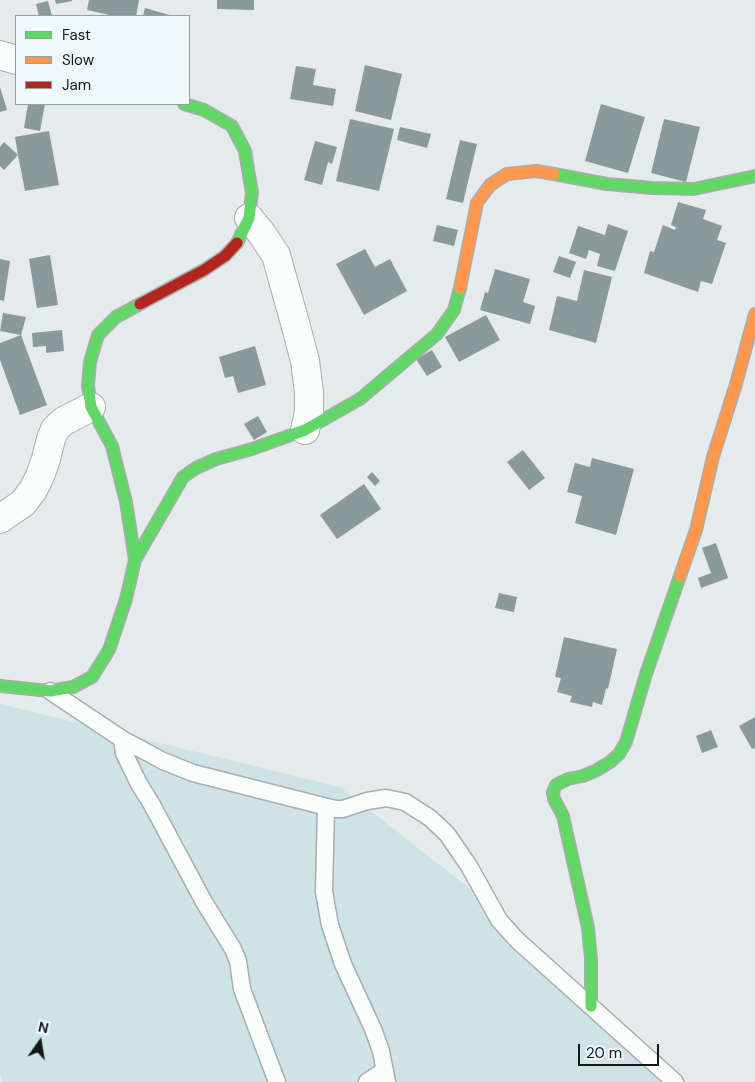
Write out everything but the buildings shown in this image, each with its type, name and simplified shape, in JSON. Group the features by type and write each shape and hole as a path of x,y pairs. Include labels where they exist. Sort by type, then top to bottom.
{"street":[{"path":"0,55 15,60"},
{"path":"134,560 126,502 112,446 91,407 88,386 90,362 98,335 116,317 204,270 225,256 239,241 249,218 252,193 245,151 232,126 204,110 187,105"},
{"path":"0,686 50,691 73,687 92,677 109,650 126,599 134,560 183,477 196,468 216,459 252,449 305,430 360,399 436,334 454,310 459,294 477,203 490,184 507,174 536,171 607,184 694,189 755,176"},
{"path":"249,218 276,255 295,323 305,361 310,392 309,412 305,430"},
{"path":"591,1006 591,959 588,928 563,816 554,799 553,792 556,785 568,779 583,776 610,762 619,754 626,742 646,674 696,530 713,457 755,314"},
{"path":"0,519 23,503 33,490 40,476 50,439 55,429 64,421 91,407"}],"lane":[{"path":"50,691 122,739 163,761 194,773 326,807 343,809 386,798 405,802 430,818 447,834 470,866 500,920 517,940 675,1082"},
{"path":"122,739 124,753 139,784 204,902 233,949 238,961 242,989 277,1082"},
{"path":"326,807 324,892 330,925 343,964 374,1029 386,1076 367,1082"}],"shaded area":[{"path":"0,704 340,787 501,913 681,1082 2,1082 0,1073"}],"traffic: fast":[{"path":"187,105 204,110 232,126 245,151 252,193 249,218 237,243"},
{"path":"554,174 607,184 694,189 755,176"},
{"path":"135,560 183,477 196,468 216,459 252,449 305,430 360,399 437,334 454,310 460,288"},
{"path":"0,686 50,691 73,687 92,677 109,650 126,599 135,560 126,502 112,446 91,407 88,386 90,362 98,335 116,317 140,304"},
{"path":"591,1006 591,959 588,928 563,816 554,799 553,792 556,785 568,779 583,776 597,770 619,754 626,742 646,674 680,576"}],"traffic: slow":[{"path":"460,288 477,203 490,185 507,174 536,171 554,174"},
{"path":"680,576 696,530 713,457 755,314"}],"traffic: jam":[{"path":"140,304 204,270 225,256 237,243"}]}
